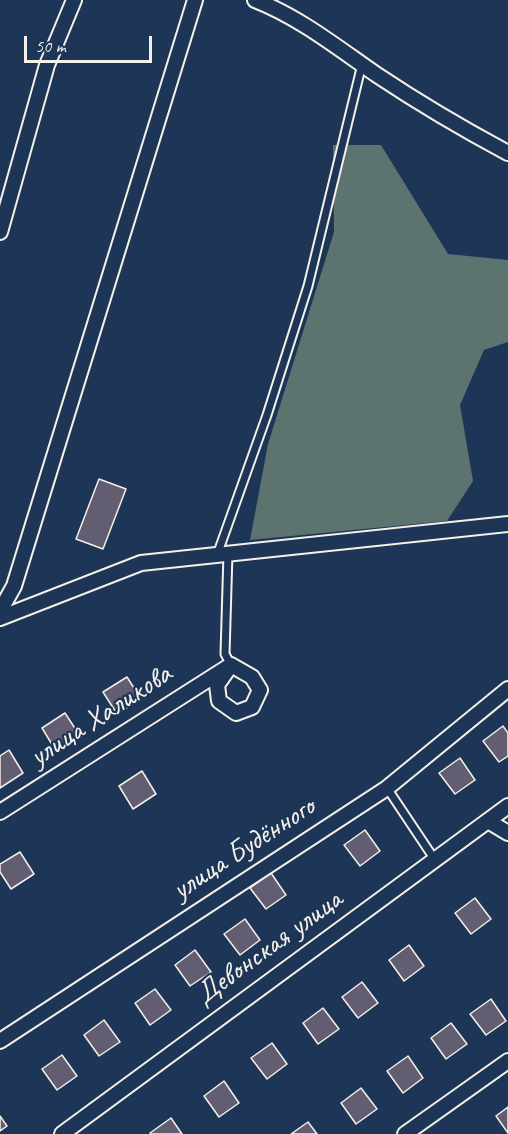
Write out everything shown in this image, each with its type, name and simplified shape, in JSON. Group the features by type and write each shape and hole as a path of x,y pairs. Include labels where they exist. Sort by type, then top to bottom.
{"street":[{"path":"0,232 47,65 74,0"},
{"path":"0,611 15,586 195,0"},
{"path":"255,0 279,9 472,134 508,153"},
{"path":"0,618 141,563 508,524"},
{"name":"улица Халикова","path":"0,812 231,665"},
{"name":"улица Будённого","path":"0,1041 387,788 508,689"},
{"name":"Девонская улица","path":"62,1134 508,806"},
{"path":"488,821 508,833"},
{"path":"405,1134 508,1061"}],"lane":[{"path":"231,665 225,654 222,554 308,286 362,64"},
{"path":"387,788 435,860"}],"green space":[{"path":"333,145 381,145 448,254 508,260 508,342 484,350 460,405 473,481 447,521 250,540 268,444 334,232"}],"building":[{"path":"99,479 126,489 103,549 76,539"},
{"path":"127,677 141,699 117,714 103,692"},
{"path":"65,713 80,736 56,751 42,728"},
{"path":"503,726 508,733 508,756 499,762 483,741"},
{"path":"9,750 23,773 0,788 0,756"},
{"path":"460,758 475,780 455,794 439,773"},
{"path":"142,771 156,794 133,809 119,786"},
{"path":"365,830 380,851 360,866 344,845"},
{"path":"20,852 34,874 11,889 0,872 0,864"},
{"path":"271,873 286,895 266,909 250,888"},
{"path":"475,898 491,919 471,934 455,913"},
{"path":"245,919 260,940 240,955 224,934"},
{"path":"409,945 424,966 404,981 389,960"},
{"path":"195,950 211,972 190,986 175,965"},
{"path":"362,982 378,1003 358,1018 342,997"},
{"path":"155,989 171,1010 150,1025 135,1003"},
{"path":"491,999 506,1021 486,1035 470,1014"},
{"path":"323,1008 339,1029 318,1044 303,1023"},
{"path":"104,1020 120,1042 99,1056 84,1035"},
{"path":"451,1023 467,1044 446,1059 431,1038"},
{"path":"272,1043 287,1064 267,1079 251,1058"},
{"path":"62,1055 77,1076 57,1090 42,1069"},
{"path":"408,1056 423,1078 403,1093 387,1071"},
{"path":"224,1081 239,1103 219,1117 204,1096"},
{"path":"361,1088 377,1109 356,1124 341,1103"},
{"path":"508,1107 508,1133 496,1116"},
{"path":"0,1116 7,1126 0,1131"},
{"path":"171,1118 182,1134 150,1133"},
{"path":"308,1122 317,1134 291,1134"}]}
